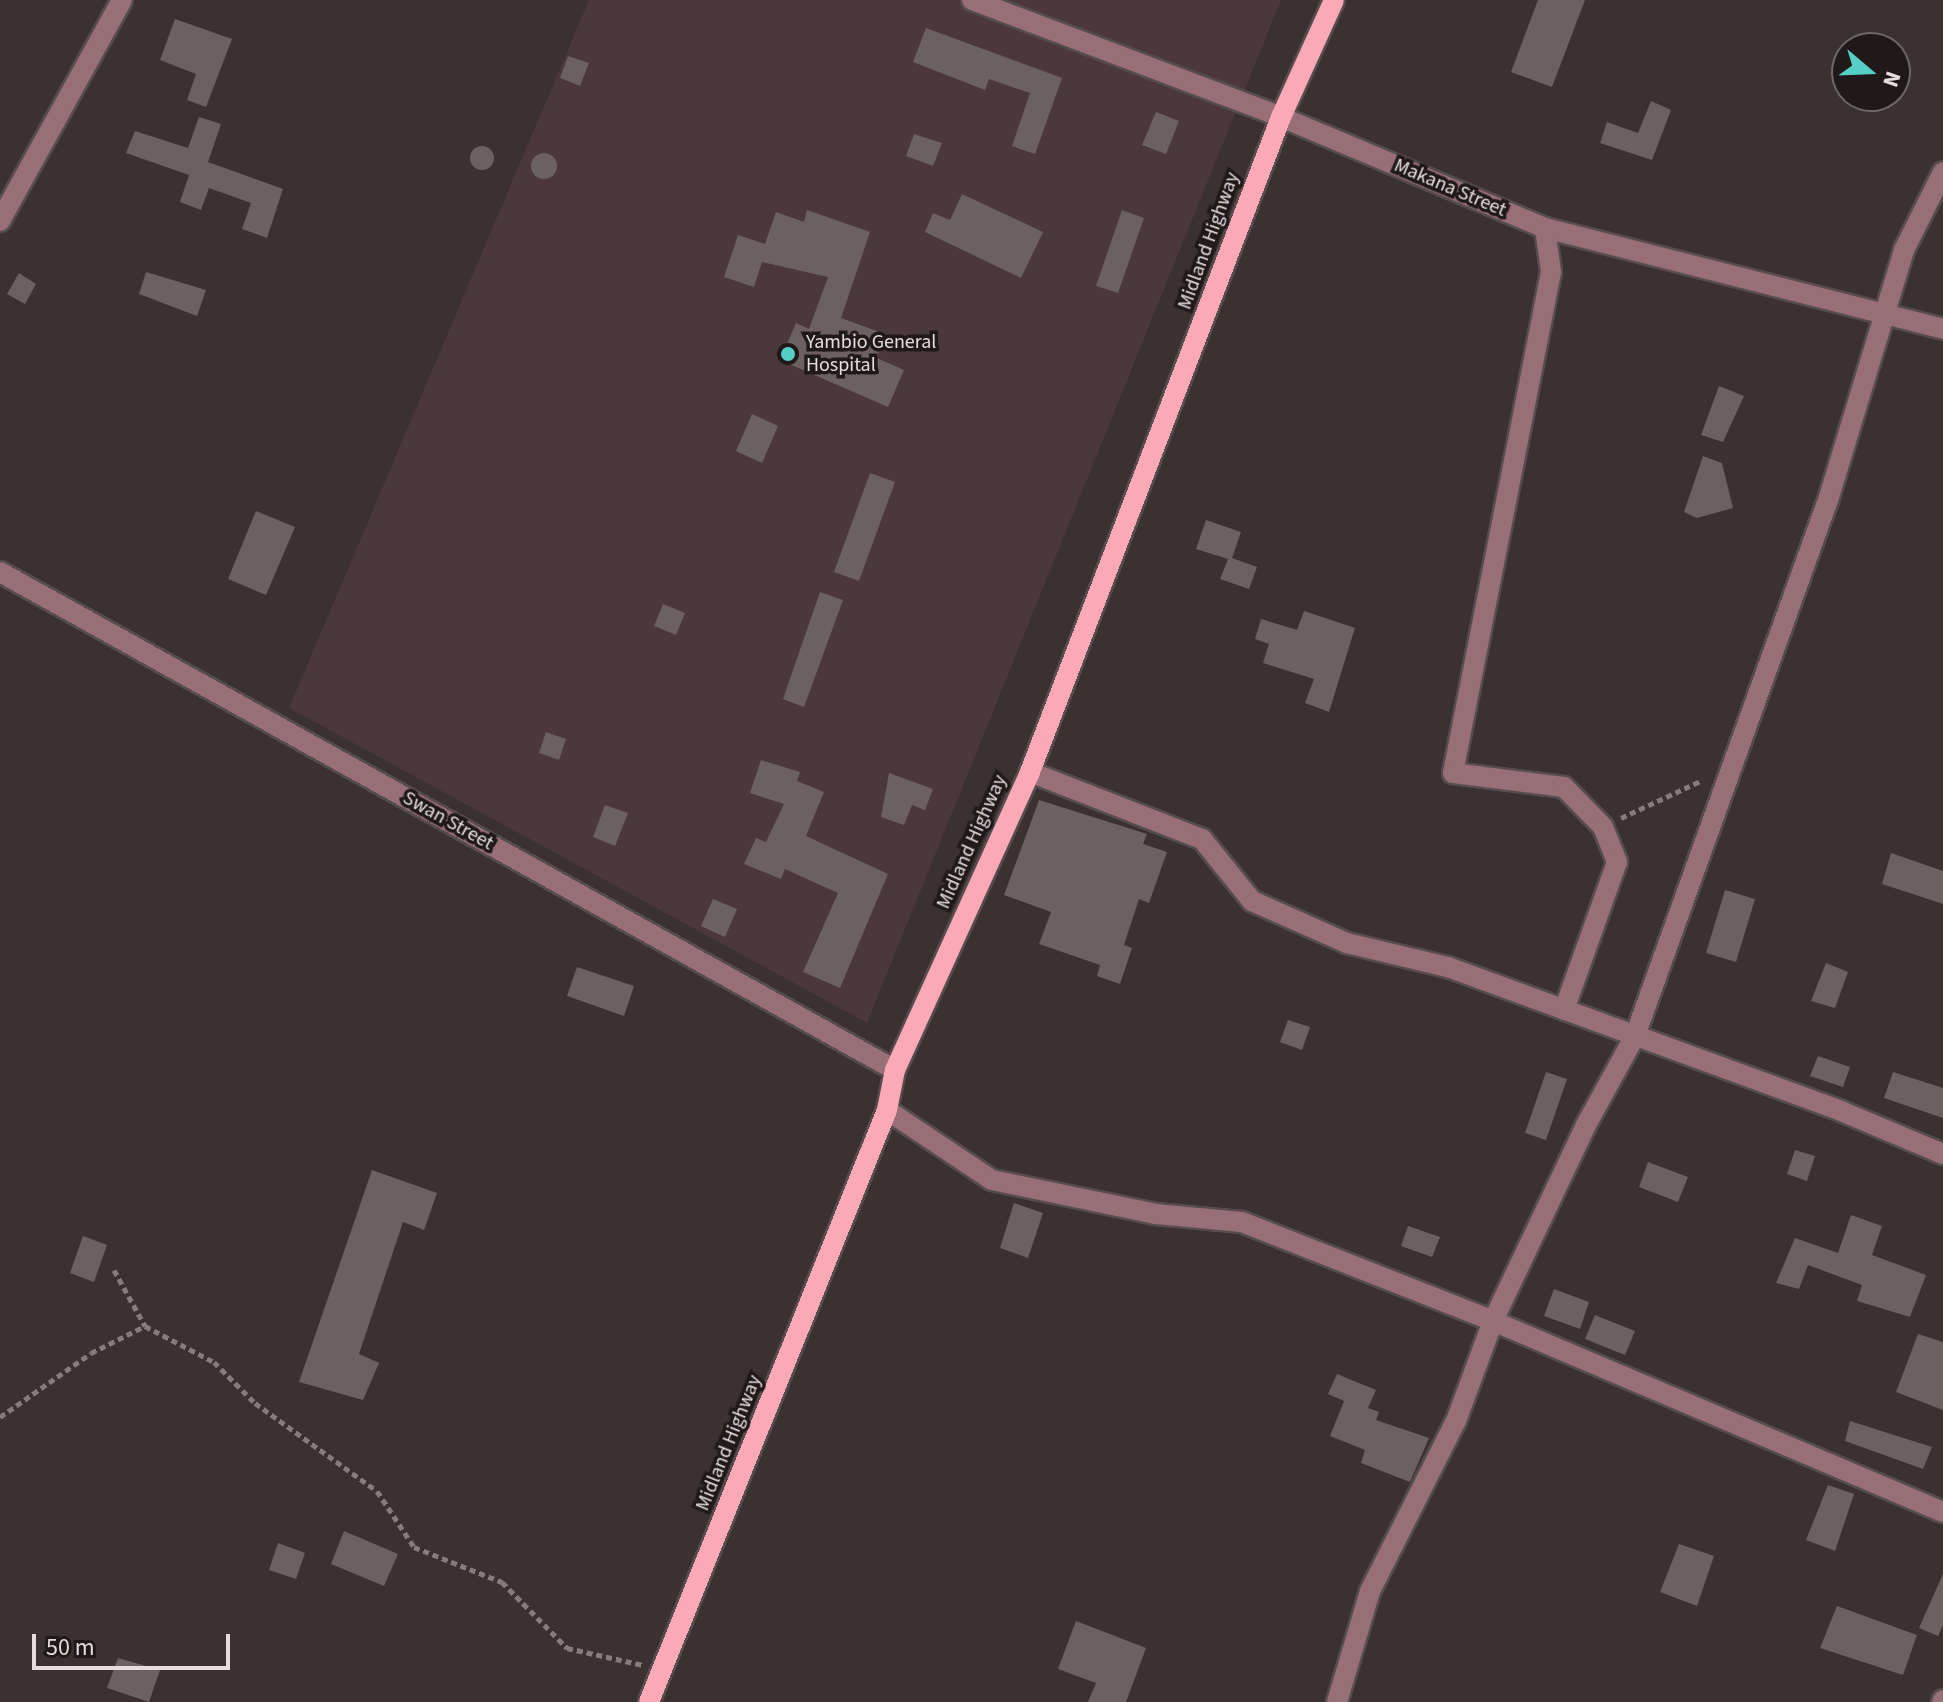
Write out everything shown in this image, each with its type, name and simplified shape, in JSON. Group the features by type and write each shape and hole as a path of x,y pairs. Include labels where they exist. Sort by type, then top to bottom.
{"main road":[{"name":"Midland Highway","path":"649,1702 887,1110 895,1070 1030,772 1281,117 1334,0"}],"street":[{"path":"0,221 122,0"},
{"name":"Makana Street","path":"972,0 1281,117 1545,228 1885,311 1943,329"},
{"path":"1337,1702 1370,1591 1456,1421 1493,1321 1635,1036 1829,497 1904,250 1943,172"},
{"path":"1545,228 1551,272 1453,773 1564,787 1603,827 1617,862 1564,1010"},
{"name":"Swan Street","path":"0,572 895,1070"},
{"path":"1030,772 1202,839 1252,901 1347,943 1448,967 1943,1154"},
{"path":"887,1110 992,1180 1156,1214 1242,1222 1493,1321 1943,1512"}],"path":[{"path":"1603,827 1691,783 1730,772"},
{"path":"114,1270 145,1326 214,1362 255,1403 377,1491 414,1547 502,1582 567,1648 663,1669"},
{"path":"0,1417 91,1353 145,1326"}],"shaded area":[{"name":"Yambio General Hospital","path":"589,0 1281,0 867,1023 289,708"}],"building":[{"path":"1538,0 1585,0 1552,87 1511,72"},
{"path":"175,19 232,39 206,107 187,100 196,74 160,60"},
{"path":"926,28 1062,78 1035,154 1012,146 1030,93 989,79 985,90 913,62"},
{"path":"568,56 589,63 580,86 560,78"},
{"path":"1651,101 1671,110 1652,160 1600,143 1607,122 1638,133"},
{"path":"1156,112 1179,121 1166,154 1142,145"},
{"path":"199,117 221,124 208,162 283,189 267,238 242,229 251,203 209,188 201,210 180,202 189,175 126,153 135,131 188,148"},
{"path":"914,134 942,143 933,166 906,156"},
{"path":"482,146 493,153 494,158 487,169 482,170 471,163 470,158 477,147"},
{"path":"544,153 553,157 557,166 553,175 544,179 535,175 531,166 535,157"},
{"path":"962,194 1043,232 1021,278 925,232 933,213 950,220"},
{"path":"807,210 870,232 841,318 885,334 877,358 904,370 888,407 780,360 796,323 809,329 828,277 762,262 754,287 724,277 738,235 765,244 776,212 804,222"},
{"path":"1122,210 1144,218 1118,293 1096,286"},
{"path":"146,272 206,290 197,316 139,294"},
{"path":"19,273 36,284 25,304 7,294"},
{"path":"1719,386 1744,396 1723,442 1701,435"},
{"path":"752,414 778,426 762,463 736,451"},
{"path":"1703,456 1722,463 1733,508 1697,518 1684,512"},
{"path":"870,473 895,482 859,581 834,572"},
{"path":"256,511 295,527 266,595 228,579"},
{"path":"1206,520 1241,532 1232,558 1257,567 1249,589 1220,579 1228,559 1196,549"},
{"path":"820,592 843,600 804,707 783,699"},
{"path":"663,604 685,613 676,635 654,626"},
{"path":"1304,611 1355,628 1329,712 1305,703 1314,679 1263,663 1269,644 1255,639 1261,619 1297,630"},
{"path":"546,732 566,739 559,760 539,753"},
{"path":"761,760 800,772 797,781 824,792 806,836 888,874 840,988 803,972 838,893 785,869 781,879 744,864 756,838 766,842 784,804 750,793"},
{"path":"889,773 933,789 925,810 912,805 904,825 881,817"},
{"path":"1039,800 1147,834 1143,844 1167,852 1149,903 1139,899 1124,945 1132,948 1120,984 1097,976 1100,965 1039,944 1051,912 1004,895"},
{"path":"605,805 628,813 615,846 593,837"},
{"path":"1891,853 1943,871 1943,904 1882,884"},
{"path":"1725,890 1755,899 1736,962 1706,953"},
{"path":"713,899 737,909 725,937 701,926"},
{"path":"1826,963 1848,972 1835,1008 1811,1001"},
{"path":"577,967 634,986 624,1016 567,996"},
{"path":"1288,1020 1310,1027 1302,1050 1280,1042"},
{"path":"1818,1056 1850,1067 1843,1087 1810,1076"},
{"path":"1546,1072 1567,1079 1546,1140 1525,1133"},
{"path":"1893,1072 1943,1088 1943,1118 1884,1098"},
{"path":"1795,1150 1815,1156 1807,1181 1787,1174"},
{"path":"1648,1162 1688,1177 1678,1202 1639,1187"},
{"path":"372,1170 437,1193 424,1230 403,1222 359,1354 379,1363 363,1400 299,1382"},
{"path":"1014,1203 1043,1213 1028,1258 1000,1248"},
{"path":"1851,1215 1882,1226 1872,1255 1926,1275 1910,1317 1857,1301 1862,1285 1808,1265 1799,1289 1776,1283 1795,1238 1838,1253"},
{"path":"1408,1226 1440,1237 1432,1257 1401,1246"},
{"path":"83,1236 107,1245 94,1282 70,1273"},
{"path":"1554,1289 1589,1302 1580,1329 1544,1316"},
{"path":"1595,1315 1635,1331 1625,1355 1585,1339"},
{"path":"1918,1334 1943,1342 1943,1410 1896,1392"},
{"path":"1337,1374 1376,1390 1368,1408 1379,1412 1376,1420 1429,1438 1410,1482 1361,1463 1365,1450 1330,1436 1344,1401 1328,1394"},
{"path":"1850,1421 1932,1447 1923,1469 1845,1441"},
{"path":"1828,1485 1854,1494 1835,1551 1806,1540"},
{"path":"344,1531 398,1554 384,1586 331,1564"},
{"path":"278,1543 305,1553 296,1579 269,1570"},
{"path":"1679,1544 1714,1556 1697,1606 1660,1592"},
{"path":"1943,1574 1943,1625 1938,1636 1919,1628"},
{"path":"1837,1606 1917,1635 1903,1675 1820,1648"},
{"path":"1076,1621 1146,1648 1126,1702 1088,1702 1096,1683 1058,1669"},
{"path":"118,1658 160,1670 149,1702 107,1688"}],"place":[{"name":"Yambio General Hospital","path":"788,354"}]}
